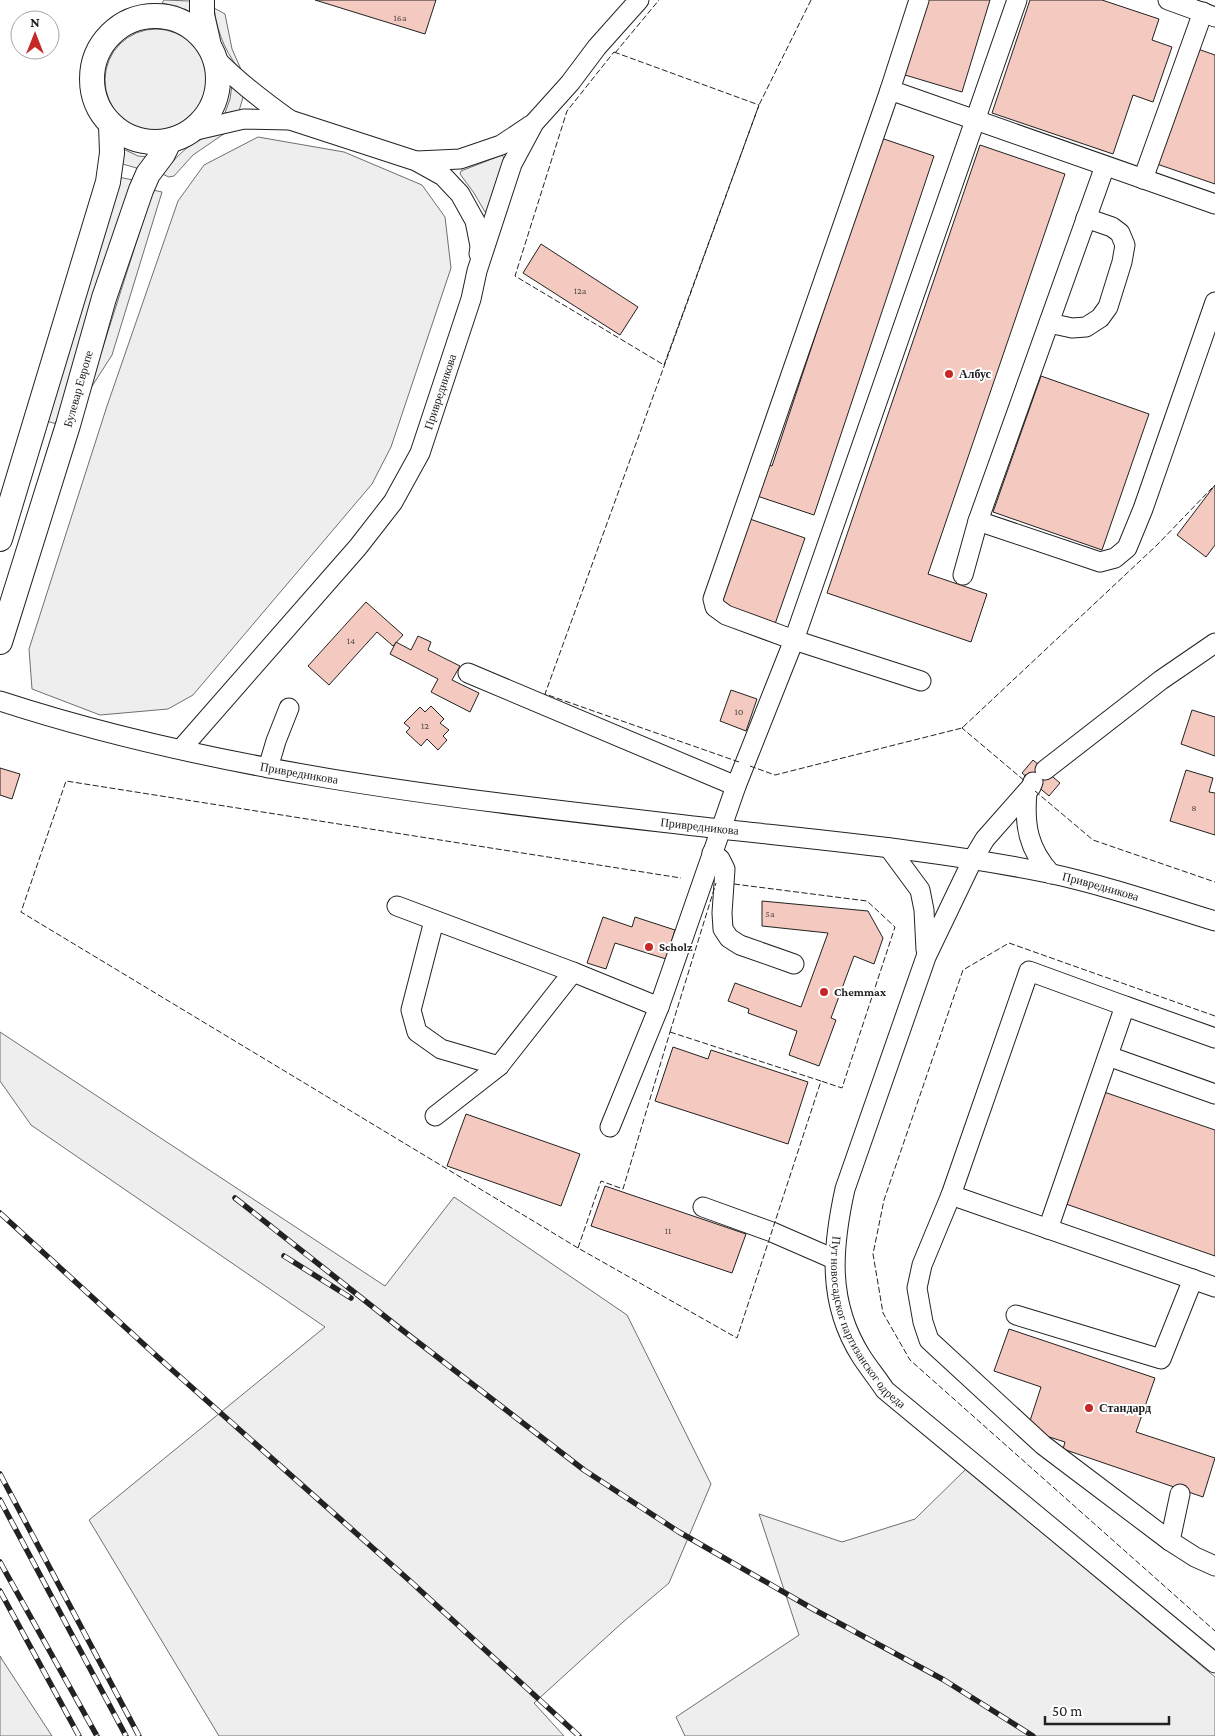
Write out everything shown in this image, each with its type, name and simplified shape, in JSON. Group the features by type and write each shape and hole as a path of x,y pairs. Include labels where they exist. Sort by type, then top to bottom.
{"main road":[{"path":"152,0 131,20 113,31 100,48 92,67 92,88 99,108 112,125 124,134 138,139 169,142 192,131 201,123 214,101 218,80 202,15 202,0"},
{"path":"131,20 148,16 166,16 184,22 198,33 212,53"},
{"path":"0,539 38,418 80,272 94,234 111,164 112,125"},
{"name":"Булевар Европе","path":"0,642 68,425 104,298 141,190 148,174 163,154 169,142"}],"street":[{"name":"Привредникова","path":"181,749 358,546 393,502 420,453 471,299 477,271 512,164 534,123 639,0"},
{"path":"918,0 890,90 713,599 715,607 726,615 794,640 921,681"},
{"path":"610,1126 659,1007 720,829 794,640 1017,0"},
{"path":"1143,179 1209,14 1168,0"},
{"path":"212,53 231,76 252,94 290,120 416,161 443,176 460,194 475,221 480,246 477,271"},
{"path":"890,90 1215,204"},
{"path":"192,131 244,119 290,120"},
{"path":"416,161 460,159 501,145 534,123"},
{"path":"963,575 978,521 1105,166"},
{"path":"1049,323 1072,328 1086,326 1100,318 1108,307 1122,262 1124,245 1120,233 1112,227 1086,218"},
{"path":"978,521 1100,562 1115,558 1127,548 1143,509 1215,302"},
{"name":"Пут новосадског партизанског одреда","path":"1215,643 1154,686 1035,782 985,839 973,859 926,957 845,1189 837,1224 834,1259 836,1290 845,1324 860,1355 885,1390 1215,1663"},
{"path":"468,673 736,786"},
{"name":"Привредникова","path":"0,701 51,718 132,739 268,768 415,793 973,859 1083,882 1215,921"},
{"path":"268,768 289,708"},
{"path":"1035,782 1025,812 1027,827 1032,849 1039,862 1050,874"},
{"path":"889,848 920,890 926,932 926,957"},
{"path":"712,853 720,859 725,868 722,914 723,929 729,938 740,945 794,964"},
{"path":"397,906 573,972 659,1007"},
{"path":"434,921 411,1010 417,1032 441,1049 499,1066"},
{"path":"1215,1038 1029,971 951,1195 922,1265 917,1288 921,1313 930,1340 1043,1445 1170,1541 1195,1557 1215,1566"},
{"path":"435,1116 499,1066 573,972"},
{"path":"1048,1228 1126,1006"},
{"path":"1108,1056 1215,1094"},
{"path":"951,1195 1215,1287"},
{"path":"703,1207 772,1232 834,1259"},
{"path":"1016,1315 1160,1359 1193,1279"},
{"path":"1170,1541 1180,1494"}],"shaded area":[{"path":"164,0 190,1 191,13 177,6 162,3"},
{"path":"214,8 225,14 232,49 244,76 224,45"},
{"path":"156,29 175,33 192,44 203,61 207,80 203,99 192,116 175,127 156,131 137,127 120,116 109,99 105,80 109,61 120,44 137,33"},
{"path":"232,85 244,94 239,111 225,113 230,99"},
{"path":"228,131 193,155 174,176 169,177 162,174 190,145 206,137"},
{"path":"258,137 344,152 422,185 445,217 451,268 391,447 372,484 193,695 168,709 100,715 32,689 29,649 107,406 178,201 204,165"},
{"path":"119,147 138,156 149,157 140,169 119,163"},
{"path":"502,155 504,158 488,210 485,212 460,174 461,171"},
{"path":"118,177 133,180 57,424 46,421"},
{"path":"153,190 162,192 112,355 89,391"},
{"path":"0,1032 385,1286 454,1197 627,1315 711,1484 669,1583 534,1703 564,1736 219,1736 89,1520 325,1327 31,1125 0,1081"},
{"path":"966,1469 1215,1677 1215,1736 685,1736 676,1717 799,1635 759,1514 842,1542 915,1519"},
{"path":"0,1656 3,1661 52,1736 0,1736"}],"building":[{"path":"315,0 436,0 425,34"},
{"path":"928,0 990,0 962,92 905,75"},
{"path":"1030,0 1102,0 1159,19 1152,40 1172,47 1153,102 1133,95 1113,154 992,113"},
{"path":"1195,48 1215,55 1215,184 1154,163"},
{"path":"881,138 934,156 814,515 754,495 764,463 772,466"},
{"name":"Албус","path":"980,145 1065,174 928,574 987,594 971,642 827,593"},
{"path":"541,244 638,307 620,335 523,273"},
{"path":"1041,376 1149,414 1102,550 993,512"},
{"path":"1215,485 1215,545 1206,557 1177,535"},
{"path":"747,518 805,538 775,624 717,604"},
{"path":"366,602 403,635 393,646 377,632 329,685 308,666"},
{"path":"418,636 431,642 428,650 460,666 452,680 479,693 470,712 431,692 438,679 390,654 396,642 411,650"},
{"path":"731,690 757,699 746,731 720,721"},
{"path":"431,706 444,719 440,723 449,730 443,736 447,740 438,750 427,739 421,746 406,732 410,728 404,723 420,707 425,712"},
{"path":"1192,710 1215,717 1215,756 1181,744"},
{"path":"1033,760 1060,783 1049,796 1022,773"},
{"path":"0,768 20,774 12,799 0,795"},
{"path":"1186,770 1213,778 1209,792 1215,793 1215,835 1170,821"},
{"name":"Chemmax","path":"762,901 868,911 883,938 874,964 854,956 831,1018 836,1020 819,1066 789,1055 797,1031 748,1013 749,1009 728,1001 735,983 801,1007 828,933 762,926"},
{"name":"Scholz","path":"603,917 632,927 635,917 675,930 666,959 615,943 606,969 587,963"},
{"path":"673,1047 708,1059 711,1050 808,1082 788,1144 655,1101"},
{"path":"1104,1092 1215,1130 1215,1256 1066,1204"},
{"path":"466,1114 580,1154 561,1206 447,1166"},
{"path":"605,1186 746,1234 732,1273 591,1226"},
{"name":"Стандард","path":"1009,1329 1155,1378 1136,1432 1215,1458 1203,1497 1063,1449 1065,1442 1027,1430 1041,1387 994,1371"}],"railway":[{"path":"235,1198 584,1470 679,1532 813,1609 944,1680 1033,1736"},
{"path":"0,1213 161,1360 410,1581 579,1736"},
{"path":"284,1256 351,1298"},
{"path":"0,1474 139,1736"},
{"path":"0,1500 126,1736"},
{"path":"0,1562 97,1736"},
{"path":"0,1591 79,1736"}],"fence":[{"path":"615,53 659,0"},
{"path":"739,762 545,694 759,105 811,0"},
{"path":"614,52 759,105 664,365 515,276 567,111 614,52"},
{"path":"750,766 775,775 962,728 1157,545 1212,488"},
{"path":"963,727 1026,782"},
{"path":"578,1248 21,912 66,781 681,878"},
{"path":"1035,791 1093,840 1215,882"},
{"path":"670,1032 716,883"},
{"path":"734,884 867,901 895,927 842,1088 821,1081"},
{"path":"1215,1016 1009,943 963,970 884,1200 873,1254 883,1313 910,1360 1215,1631"},
{"path":"670,1032 821,1081 737,1338 578,1248 601,1181 623,1189 670,1032"}],"place":[{"name":"Албус","path":"949,374"},
{"name":"Scholz","path":"649,947"},
{"name":"Chemmax","path":"824,992"},
{"name":"Стандард","path":"1089,1408"}]}
